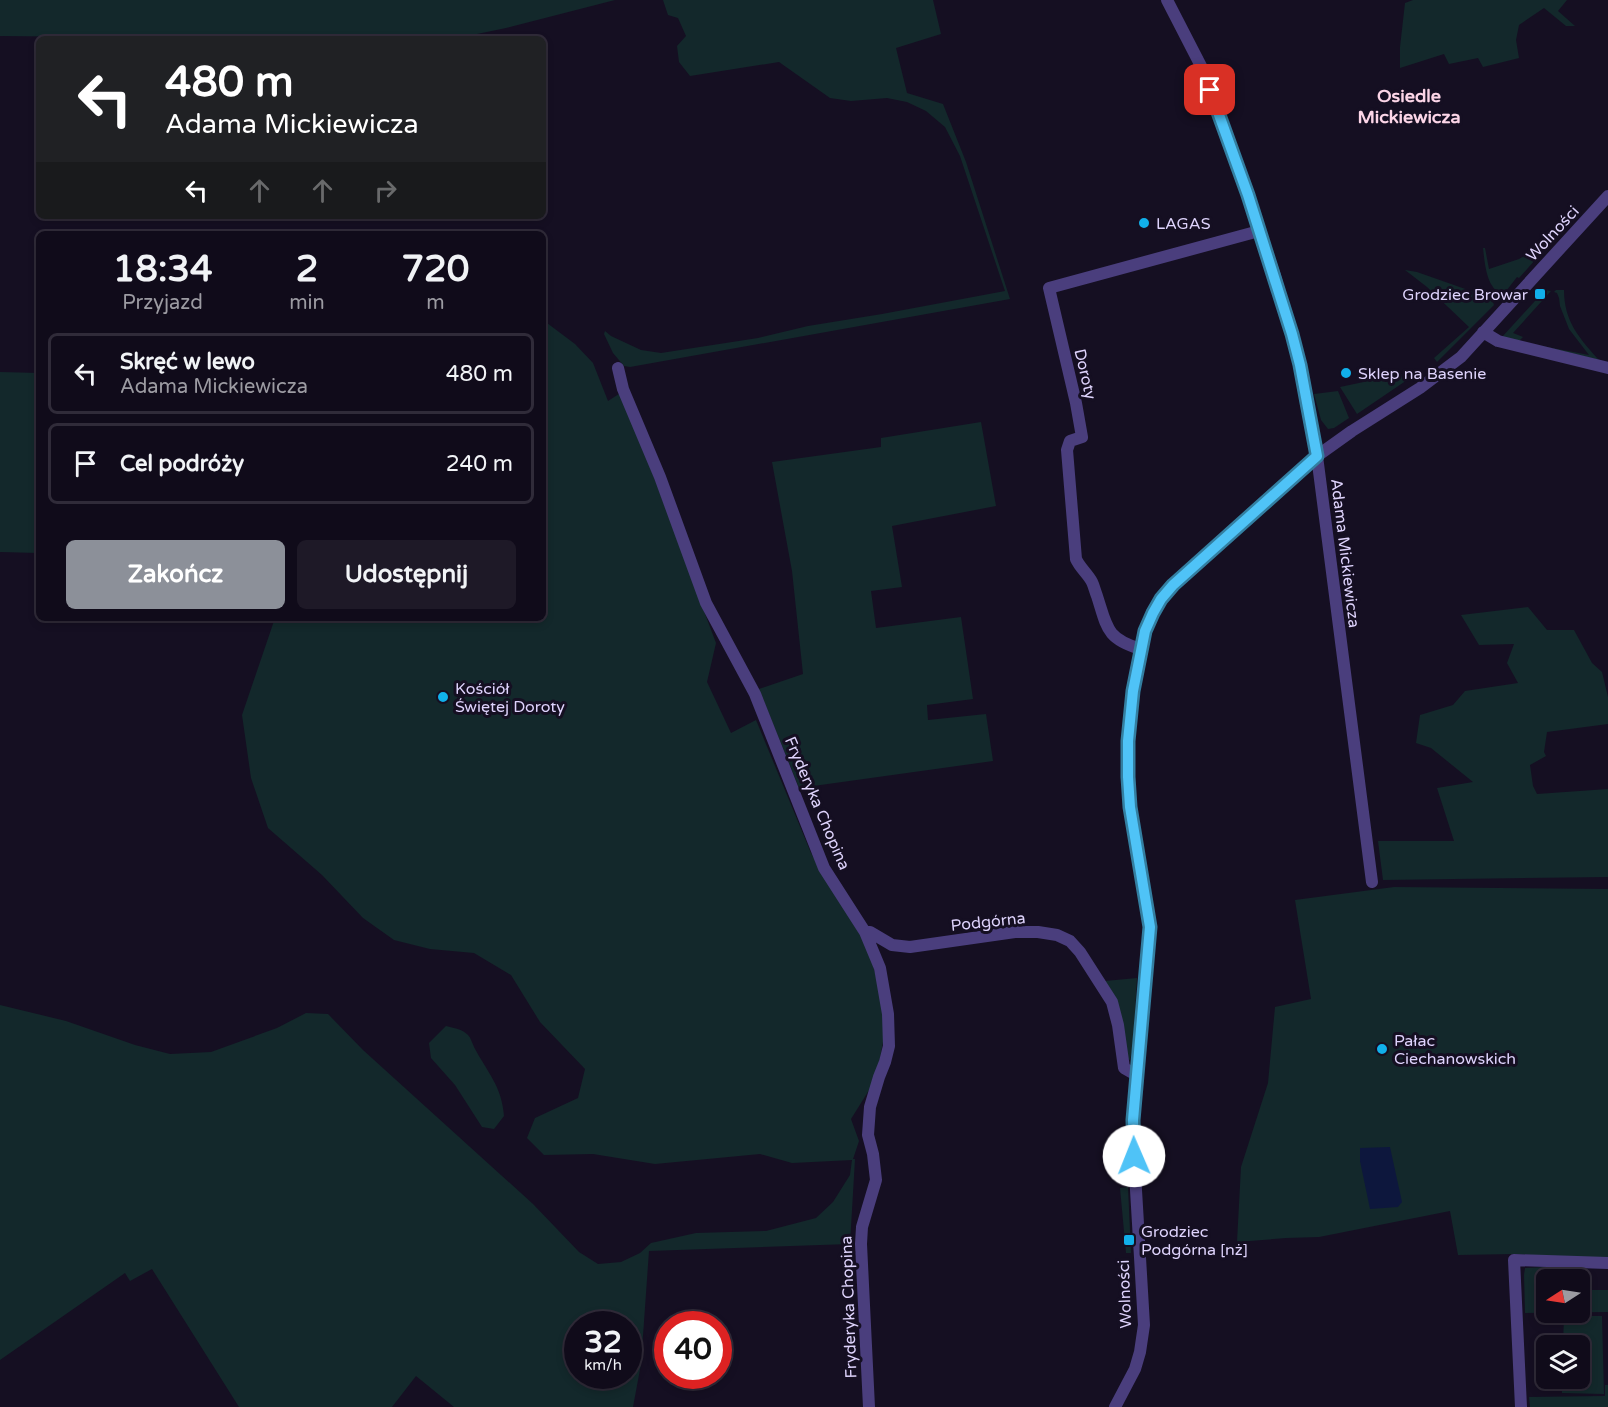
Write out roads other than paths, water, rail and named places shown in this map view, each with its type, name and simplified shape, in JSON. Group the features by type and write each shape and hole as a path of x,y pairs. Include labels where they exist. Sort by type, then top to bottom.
{"street":[{"name":"Adama Mickiewicza","path":"1167,0 1202,68 1294,339 1317,456 1372,882"},
{"name":"Wolności","path":"1115,1407 1135,1369 1144,1325 1133,1133 1150,927 1130,807 1128,747 1133,691 1145,631 1161,599 1173,585 1317,456 1420,388 1461,357 1608,196"},
{"name":"Doroty","path":"1141,649 1123,643 1113,636 1092,583 1076,559 1067,450 1070,441 1082,437 1049,288 1259,231"},
{"path":"1483,333 1498,341 1608,368"},
{"name":"Fryderyka Chopina","path":"618,369 623,389 660,477 706,603 754,694 824,868 865,932 880,968 888,1014 889,1046 870,1107 867,1135 873,1154 876,1180 862,1227 861,1244 869,1407"},
{"name":"Podgórna","path":"865,932 870,932 892,945 910,947 1015,932 1057,935 1070,941 1080,952 1112,1002 1124,1068 1137,1073"},
{"path":"1521,1407 1514,1260 1608,1263"}],"water":[{"path":"1390,1147 1402,1202 1398,1207 1370,1209 1360,1161 1360,1148"}],"place":[{"name":"LAGAS","path":"1144,223"},
{"name":"Grodziec Browar","path":"1540,294"},
{"name":"Sklep na Basenie","path":"1346,373"},
{"name":"Kościół Świętej Doroty","path":"443,697"},
{"name":"Pałac Ciechanowskich","path":"1382,1049"},
{"name":"Grodziec Podgórna [nż]","path":"1129,1240"}],"district":[{"name":"Osiedle Mickiewicza","path":"1409,106"}]}
